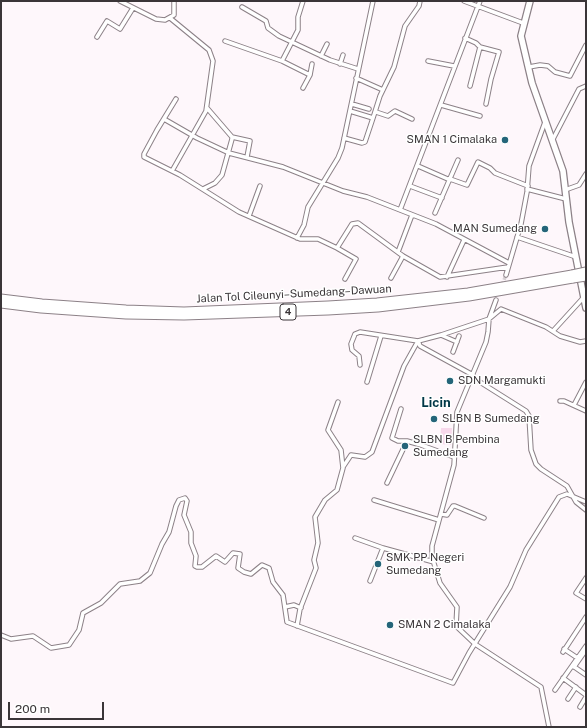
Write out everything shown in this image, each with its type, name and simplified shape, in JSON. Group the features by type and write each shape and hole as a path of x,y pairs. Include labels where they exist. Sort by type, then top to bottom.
{"highway":[{"name":"Jalan Tol Cileunyi–Sumedang–Dawuan","path":"1,304 80,312 184,316 328,311 378,308 469,297 572,276 586,271"},
{"name":"Jalan Tol Cileunyi–Sumedang–Dawuan","path":"1,298 49,304 184,311 377,302 468,292 572,276 586,277"}],"street":[{"path":"120,1 156,19 165,20 175,14 174,1"},
{"path":"282,61 298,30 303,1"},
{"path":"297,238 304,225 308,207 338,158 352,104 356,78 368,31 373,1"},
{"path":"344,138 362,143 365,142 383,90 394,67 405,26 419,6 420,1"},
{"path":"464,1 523,23"},
{"path":"400,210 480,1"},
{"path":"530,1 523,23 521,36 528,67 545,122 563,171 566,199 586,308"},
{"path":"242,7 267,22 268,29 291,42 340,64 358,69"},
{"path":"97,37 107,21 120,29 133,8"},
{"path":"170,18 211,53 213,61 206,108 172,171"},
{"path":"465,38 476,43 480,47 499,52 491,79 486,104"},
{"path":"225,41 282,61 310,75"},
{"path":"321,56 327,44"},
{"path":"528,67 540,65 548,66 555,72 571,75 586,45"},
{"path":"470,86 480,47"},
{"path":"340,64 343,55"},
{"path":"428,61 454,66"},
{"path":"303,88 310,75 312,64"},
{"path":"356,78 383,90"},
{"path":"552,142 579,89 586,86"},
{"path":"176,99 144,156 146,159 172,171 203,189 226,205 249,216 297,238 307,240 318,239 356,259 345,279"},
{"path":"352,104 369,109"},
{"path":"441,105 480,116"},
{"path":"206,108 232,137 250,141 247,157"},
{"path":"350,111 373,118"},
{"path":"376,112 388,116 395,111 412,119"},
{"path":"164,119 229,153 283,167 346,192 367,197 444,228 508,265"},
{"path":"506,275 517,237 528,187 529,166 545,122"},
{"path":"203,189 220,177 229,153 232,137"},
{"path":"435,213 458,160"},
{"path":"418,166 467,185 478,162 490,168 495,173 528,187 566,199"},
{"path":"565,190 578,185 586,174"},
{"path":"249,216 260,186"},
{"path":"410,186 442,198"},
{"path":"398,252 412,215"},
{"path":"336,248 352,224 356,223 403,256 435,276 447,277 508,265"},
{"path":"517,237 576,257"},
{"path":"447,277 464,240"},
{"path":"391,278 403,256"},
{"path":"553,332 584,296"},
{"path":"496,300 488,319 488,333 473,376 457,412 454,465 432,546 434,562 440,583 457,607 456,626 475,644 541,687 549,727"},
{"path":"360,365 359,356 352,350 351,346 353,336 360,332 418,341 442,335 488,319 501,310 570,340 586,341"},
{"path":"442,335 457,342"},
{"path":"367,382 381,336"},
{"path":"453,352 459,336"},
{"path":"418,341 420,346 473,376 500,396 528,413 531,450 536,464 541,469 563,483 586,510"},
{"path":"297,626 301,608 316,568 314,560 318,543 315,518 325,500 337,490 343,468 351,455 365,457 372,452 404,366 418,341"},
{"path":"574,405 586,382"},
{"path":"560,401 564,400 586,411"},
{"path":"338,402 328,430 341,450 343,468"},
{"path":"401,409 391,436 398,441 407,441 454,457"},
{"path":"387,483 407,441"},
{"path":"1,635 11,639 23,636 33,636 51,648 68,645 79,630 83,613 101,603 120,584 140,581 150,573 171,526 176,506 182,498 188,500 184,515 191,532 191,543 196,556 196,567 202,567 216,556 225,562 233,553 240,554 238,568 244,572 253,573 262,565 269,568 271,579 283,595 286,621 453,683 510,587 524,555 559,497 563,494 572,495 586,502"},
{"path":"374,500 439,520"},
{"path":"441,514 447,515 453,506 456,506 484,518"},
{"path":"356,538 383,548 434,562"},
{"path":"370,581 383,548"},
{"path":"586,579 576,593 586,599"},
{"path":"285,607 296,605 301,608"},
{"path":"578,660 564,651 586,618"},
{"path":"583,656 586,646"},
{"path":"555,690 563,678 583,656 586,650"},
{"path":"573,666 586,675"},
{"path":"563,678 586,696 580,707"},
{"path":"568,699 576,688"}],"shaded area":[{"path":"441,428 452,428 451,445 440,444"}],"tunnel":[{"path":"502,285 506,275"}],"place":[{"name":"SMAN 1 Cimalaka","path":"505,140"},
{"name":"MAN Sumedang","path":"545,229"},
{"name":"SDN Margamukti","path":"450,381"},
{"name":"SLBN B Sumedang","path":"434,419"},
{"name":"SLBN B Pembina Sumedang","path":"405,446"},
{"name":"SMK PP Negeri Sumedang","path":"378,564"},
{"name":"SMAN 2 Cimalaka","path":"390,625"}],"district":[{"name":"Licin","path":"436,403"}]}
